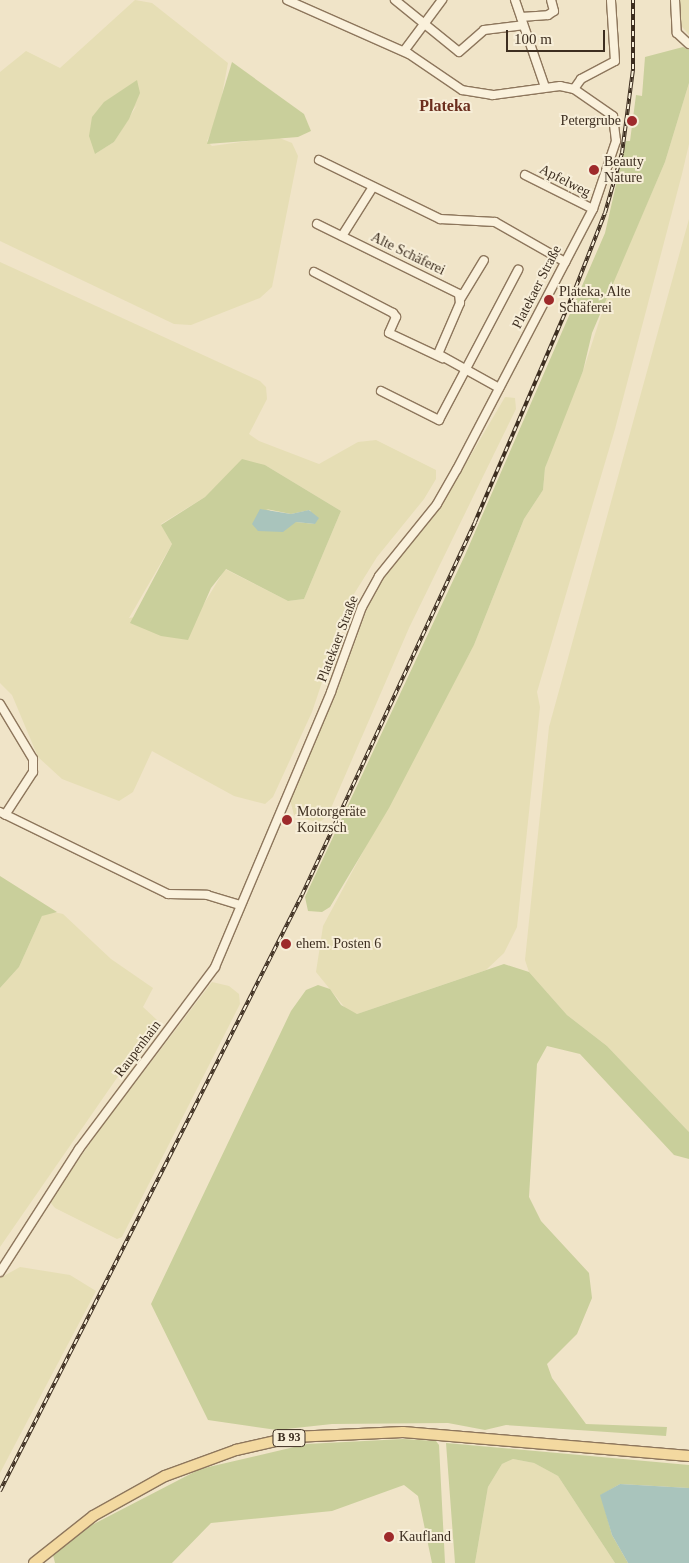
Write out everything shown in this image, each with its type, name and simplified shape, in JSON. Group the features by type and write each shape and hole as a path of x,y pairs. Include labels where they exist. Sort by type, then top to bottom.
{"main road":[{"name":"B 93","path":"34,1563 48,1550 98,1513 165,1476 236,1450 293,1437 403,1432 689,1456"}],"street":[{"path":"287,0 404,51 462,90 492,95 544,87 574,89 581,80 615,61 612,0"},
{"path":"395,0 422,26 459,52 484,30 523,25"},
{"path":"404,51 442,0"},
{"path":"515,0 544,87"},
{"path":"520,17 548,15 554,10 551,0"},
{"path":"675,0 677,33 689,44"},
{"name":"Platekaer Straße","path":"293,779 373,585 441,498 593,209 607,176 617,123 574,89"},
{"path":"320,160 446,221 489,220 565,262"},
{"name":"Apfelweg","path":"526,175 593,209"},
{"path":"342,236 373,187"},
{"name":"Alte Schäferei","path":"317,224 461,298"},
{"path":"442,358 437,349 461,298 484,260"},
{"path":"381,391 439,420 467,371 518,270"},
{"path":"314,272 393,313 396,317 389,333 499,388"},
{"path":"0,704 33,758 33,772 2,814 168,894 207,895 240,905"},
{"name":"Raupenhain","path":"0,1272 45,1201 215,967 293,779"}],"shaded area":[{"path":"135,0 152,3 228,63 218,116 207,141 212,146 277,137 292,143 298,156 272,287 260,298 191,325 174,324 0,241 0,72 26,51 60,68","holes":["137,105 114,142 95,154"]},
{"path":"680,0 689,0 689,35 679,23"},
{"path":"689,83 689,144 682,174 615,429 537,692 540,707 517,927 504,953 486,970 357,1014 346,1009 316,972 323,926 474,645 524,519 543,490 545,468 564,412 583,371 609,291 665,162"},
{"path":"689,219 689,1132 607,1046 567,1015 529,972 525,960 549,727"},
{"path":"0,262 260,381 266,387 267,399 249,434 259,441 319,464 358,442 376,440 436,470 436,479 424,499 377,557 349,602 312,712 273,797 265,804 234,796 152,751 133,792 119,801 62,779 38,757 12,695 0,683","holes":["265,465 341,511 304,599 288,601 225,569 202,607 129,618 172,544 161,524 205,497 231,471"]},
{"path":"505,397 515,398 516,409 409,628 328,815 319,823 294,815 289,796 334,698 375,587 444,501"},
{"path":"49,911 63,914 111,959 153,988 143,1007 157,1020 0,1247 0,988 19,967 42,916"},
{"path":"212,982 229,986 239,994 240,1004 122,1237 117,1239 55,1208 50,1202 54,1195 100,1129"},
{"path":"20,1267 70,1275 96,1291 0,1473 0,1278"},
{"path":"513,1459 534,1463 558,1476 615,1563 475,1563 488,1487 502,1464"}],"green space":[{"path":"683,47 689,50 689,83 665,162 592,333 583,371 545,468 543,490 524,519 474,645 389,808 330,907 322,912 308,911 305,897 465,555 605,233 626,141 630,141 636,95 642,96 645,57"},
{"path":"232,62 304,114 311,131 298,137 207,144"},
{"path":"137,80 140,93 129,119 114,142 95,154 89,136 92,117 104,102"},
{"path":"242,459 265,465 341,511 304,599 288,601 226,569 211,588 188,640 161,636 130,623 172,544 161,525 205,497","holes":["266,509 291,514 310,510 315,524 296,522"]},
{"path":"0,876 57,912 42,916 19,967 0,988"},
{"path":"504,964 529,972 567,1015 607,1046 689,1132 689,1159 674,1155 580,1054 547,1046 537,1064 529,1197 541,1221 589,1273 592,1298 577,1334 547,1364 552,1378 586,1424 667,1427 666,1436 506,1425 485,1430 448,1423 332,1424 277,1430 208,1420 151,1304 291,1011 306,990 318,985 330,989 341,1005 357,1014"},
{"path":"403,1439 436,1441 439,1445 445,1563 432,1563 418,1496 404,1485 332,1511 211,1523 172,1563 55,1563 53,1555 86,1528 200,1469 307,1444"},
{"path":"446,1443 689,1465 689,1488 620,1484 601,1495 612,1535 628,1563 615,1563 558,1476 534,1463 513,1459 502,1464 488,1487 475,1563 455,1563"}],"water":[{"path":"260,509 291,514 309,510 319,518 315,524 296,522 283,532 258,531 252,524"},
{"path":"620,1484 689,1488 689,1563 628,1563 612,1535 600,1495"}],"railway":[{"path":"0,1491 302,895 475,522 572,297 605,213 622,153 633,69 633,0"}],"place":[{"name":"Petergrube","path":"632,121"},
{"name":"Beauty Nature","path":"594,170"},
{"name":"Plateka, Alte Schäferei","path":"549,300"},
{"name":"Motorgeräte Koitzsch","path":"287,820"},
{"name":"ehem. Posten 6","path":"286,944"},
{"name":"Kaufland","path":"389,1537"}],"district":[{"name":"Plateka","path":"445,106"}]}
